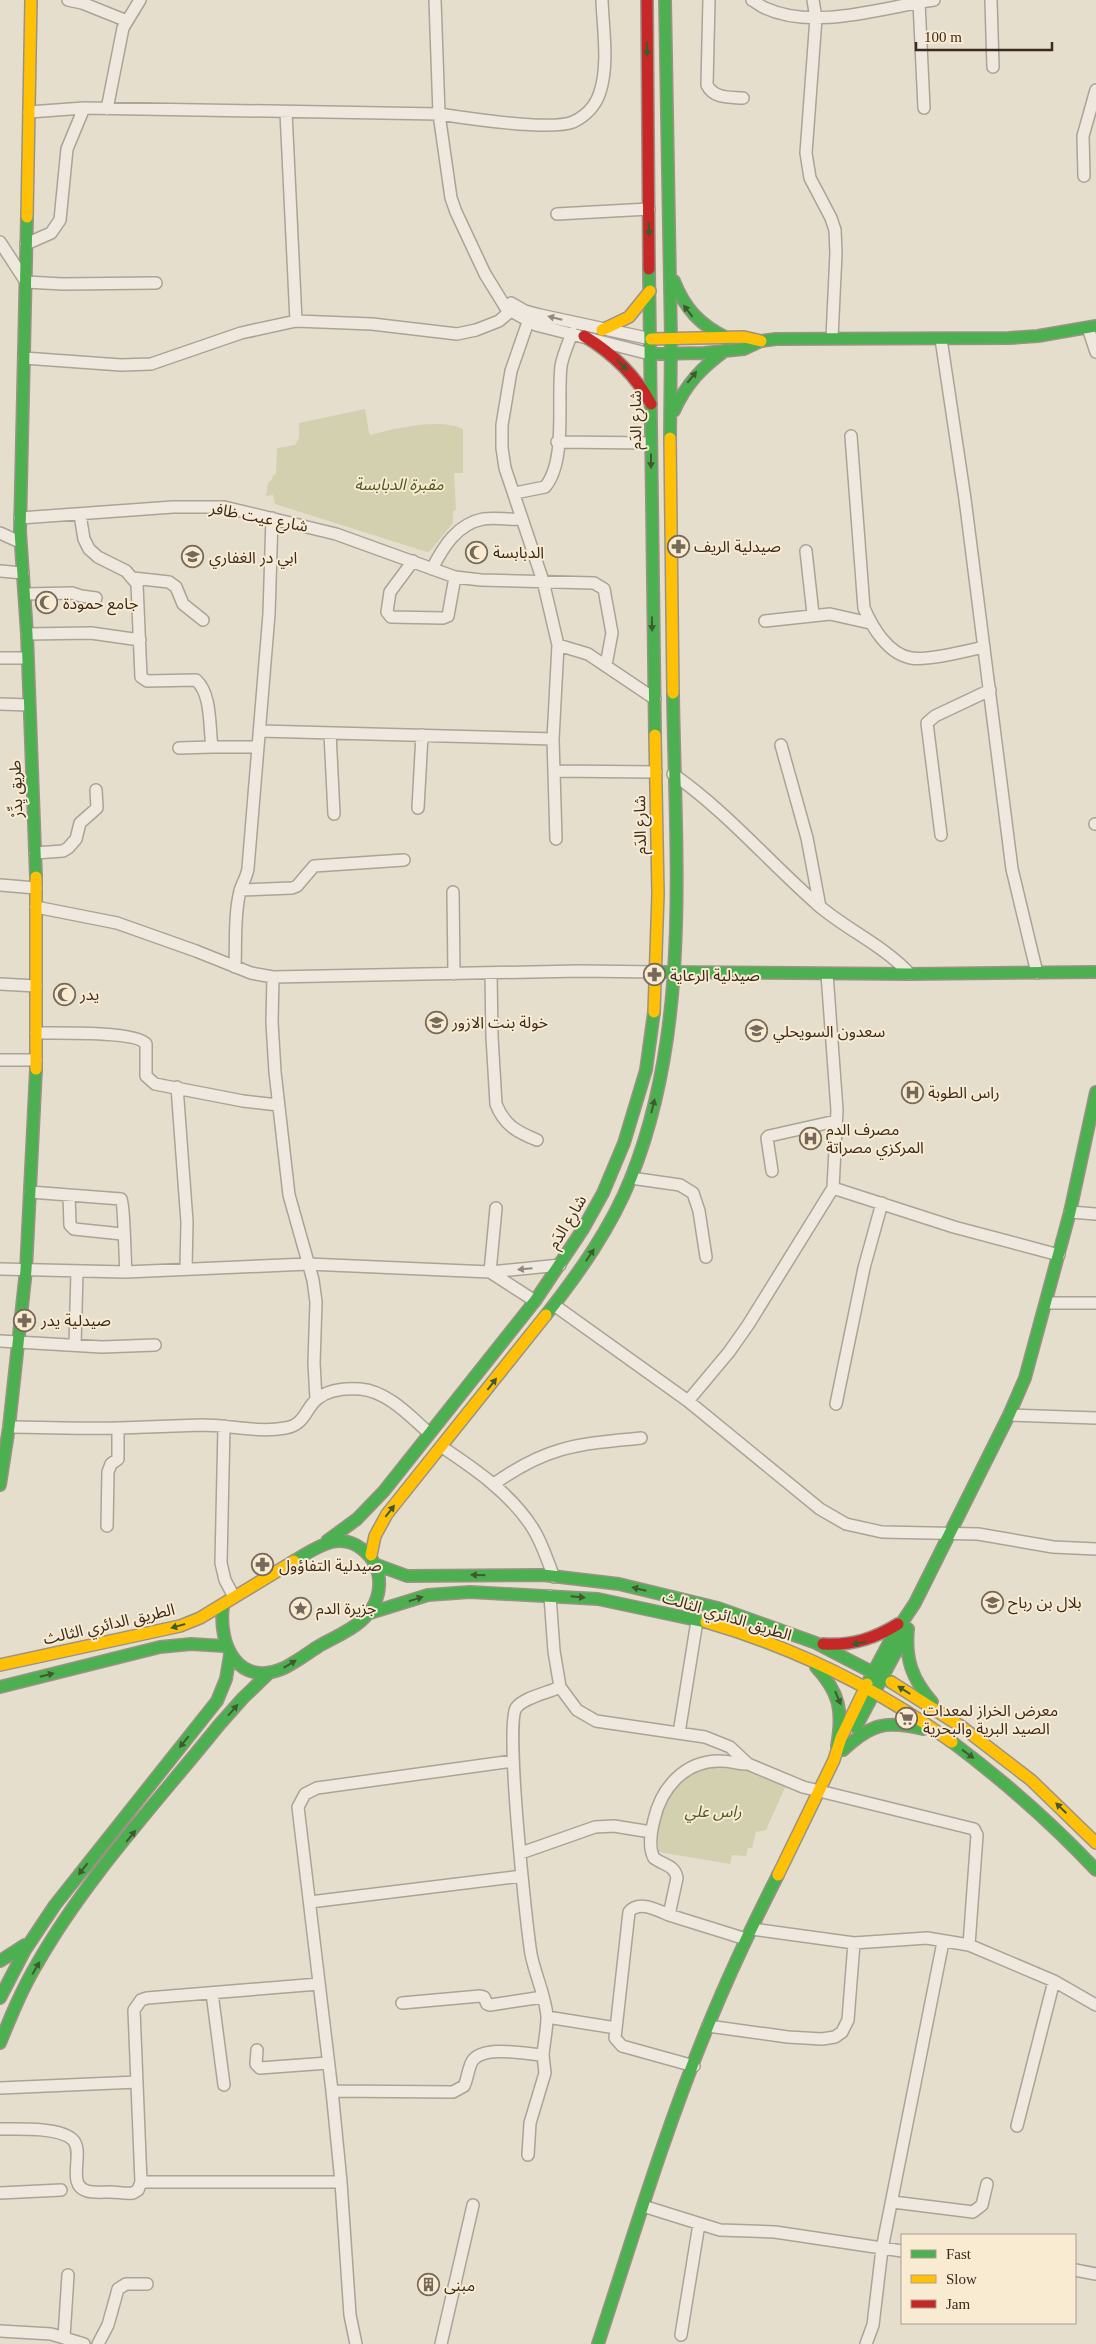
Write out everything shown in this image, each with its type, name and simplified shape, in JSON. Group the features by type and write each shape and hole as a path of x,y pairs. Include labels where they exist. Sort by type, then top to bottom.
{"main road":[{"name":"طريق يِدِّرْ","path":"0,1485 9,1426 26,1270 36,1060 35,853 28,705 27,634 24,573 20,542 31,0"},
{"name":"شارع الدَم","path":"234,1597 344,1532 370,1507 535,1302 560,1266 603,1193 622,1150 635,1112 646,1070 658,972 646,0"},
{"path":"0,2043 21,1995 64,1922 228,1715 253,1687 269,1673 283,1668 361,1621 370,1613 377,1603 380,1593 374,1560 375,1536 388,1514 554,1305 600,1240 631,1178 648,1127 659,1081 672,1003 676,930 670,461 672,416 665,0"},
{"path":"669,267 683,305 689,313 708,329 727,338"},
{"path":"602,330 629,318 650,291"},
{"path":"651,339 744,337 761,341 832,338 1024,338 1092,327"},
{"path":"584,336 597,344 624,367 638,382 651,404"},
{"path":"650,354 744,349 761,341"},
{"path":"672,416 690,380 707,362 726,350"},
{"path":"658,972 910,974 1096,972"},
{"path":"840,1748 884,1677 903,1627 1009,1415 1025,1378 1047,1303 1070,1212 1096,1092"},
{"name":"الطريق الدائري الثالث","path":"327,1542 349,1541 386,1570 407,1576 463,1574 554,1577 619,1584 718,1608 816,1643 884,1677 985,1743 1031,1780 1096,1843"},
{"name":"الطريق الدائري الثالث","path":"370,1613 421,1597 448,1592 550,1596 605,1600 697,1621 762,1640 809,1659 865,1688 986,1767 1072,1842 1096,1870"},
{"name":"الطريق الدائري الثالث","path":"2,1663 180,1626 200,1618 234,1597"},
{"path":"1,1994 4,1979 31,1940 97,1850 217,1701 225,1688 229,1675 227,1650 220,1627 222,1606"},
{"path":"762,1640 767,1624"},
{"path":"816,1643 849,1644 869,1641 903,1627"},
{"path":"598,2344 668,2132 708,2026 749,1934 840,1748 873,1671 903,1627"},
{"path":"903,1627 906,1654 912,1675 924,1693 947,1717"},
{"name":"الطريق الدائري الثالث","path":"0,1687 140,1651 180,1643 202,1643 227,1650"},
{"path":"227,1650 248,1669 269,1673"},
{"path":"809,1659 830,1682 841,1706 840,1748"},
{"path":"840,1748 860,1733 879,1724 906,1725 935,1732"},
{"path":"0,1961 16,1953 31,1940"}],"street":[{"path":"68,0 82,3 127,21"},
{"path":"107,109 113,74 127,21 140,0"},
{"path":"435,0 439,114 451,198 464,232 495,293 528,322 650,354"},
{"path":"29,112 84,108 439,114 542,124 564,124 585,114 598,97 602,85 602,0"},
{"path":"709,0 708,85 710,91 719,96 743,98"},
{"path":"752,0 767,9 816,18 847,15 934,0"},
{"path":"813,0 816,18 806,153 810,178 831,218 834,230 836,253 832,338"},
{"path":"991,0 993,67"},
{"path":"919,2 924,108"},
{"path":"1084,176 1083,136 1096,90"},
{"path":"26,244 51,233 60,220 67,149 84,108"},
{"path":"286,112 296,321"},
{"path":"557,214 649,209"},
{"path":"0,242 26,282 63,284 156,283"},
{"path":"24,358 121,365 152,364 241,332 296,321 372,324 456,334 476,330 499,321 513,309"},
{"path":"513,309 602,330 651,339"},
{"path":"528,322 511,371 502,425 505,468 515,493 543,581 558,645 553,739 556,839"},
{"path":"1092,327 1096,352"},
{"path":"515,493 541,489 549,482 556,459 561,368 572,333"},
{"path":"941,338 965,499 1012,869 1037,973"},
{"path":"850,436 864,608 870,623 892,648 910,658 923,658 984,648"},
{"path":"557,442 651,443"},
{"name":"شارع عيت ظافر","path":"20,518 144,509 224,507 336,534 455,577 482,580 588,582 602,586 606,596 611,624 606,665"},
{"path":"80,515 84,539 89,549 98,557 126,572 133,578 138,592 140,674 144,680 196,680 203,687 212,747"},
{"path":"235,967 240,890 247,874 257,747 260,731 269,614 272,518"},
{"path":"432,569 447,542 462,527 482,519 522,519"},
{"path":"0,533 20,542"},
{"path":"806,551 813,614"},
{"path":"413,561 390,592 387,612 391,617 443,618 448,616 455,577"},
{"path":"0,571 24,573"},
{"path":"133,578 169,582 176,587 183,604 203,620"},
{"path":"25,594 72,592 81,596 96,598"},
{"path":"764,621 813,614 839,615 870,623"},
{"path":"27,634 92,633 140,640"},
{"path":"558,645 581,651 606,665 655,698"},
{"path":"0,658 27,658"},
{"path":"940,835 927,723 935,716 990,690"},
{"path":"0,704 28,705"},
{"path":"260,731 553,739"},
{"path":"330,734 334,814"},
{"path":"418,808 422,735"},
{"path":"781,745 807,838 820,907"},
{"path":"179,748 257,747"},
{"path":"554,771 656,772"},
{"path":"674,774 712,803 820,907 883,949 910,974"},
{"path":"35,853 63,851 73,844 80,823 97,808 96,790"},
{"path":"240,890 292,888 297,886 314,866 404,860"},
{"path":"0,885 36,888"},
{"path":"453,892 454,974"},
{"path":"36,907 125,925 235,967 273,977 658,972"},
{"path":"491,973 496,1104 499,1112 510,1127 537,1140"},
{"path":"688,1401 729,1352 748,1325 833,1188 836,1121 827,974"},
{"path":"273,977 272,1022 278,1105 289,1195 308,1264 316,1302 314,1348 316,1400"},
{"path":"0,984 36,986"},
{"path":"36,1033 80,1033 143,1040 146,1044 148,1079 155,1084 243,1101 278,1105"},
{"path":"0,1060 36,1060"},
{"path":"177,1087 188,1222 186,1268"},
{"path":"772,1171 769,1136 836,1121"},
{"path":"631,1178 680,1185 693,1193 699,1211 706,1257"},
{"path":"833,1188 954,1227 1059,1255"},
{"path":"30,1192 121,1199 124,1206 122,1234 126,1272"},
{"path":"69,1195 70,1225 72,1228 122,1234"},
{"path":"836,1404 864,1268 882,1203"},
{"path":"490,1272 496,1208"},
{"path":"1070,1212 1096,1214"},
{"path":"0,1269 126,1272 308,1264 490,1272 560,1266"},
{"path":"76,1345 77,1272"},
{"path":"490,1272 535,1302"},
{"path":"1047,1303 1096,1303"},
{"path":"554,1305 688,1401 820,1509 837,1520 863,1529 882,1532 989,1535 1053,1547 1096,1549"},
{"path":"0,1341 122,1348 156,1346"},
{"path":"9,1426 118,1428 224,1426 267,1430 288,1428 303,1419 316,1400 339,1389 363,1389 388,1399 429,1433"},
{"path":"1009,1415 1096,1418"},
{"path":"224,1426 221,1563 225,1580 234,1597"},
{"path":"107,1526 108,1472 111,1464 118,1459 118,1428"},
{"path":"494,1484 532,1460 562,1448 583,1443 641,1438"},
{"path":"442,1447 494,1484 532,1526 554,1577"},
{"path":"550,1596 554,1651 560,1687 577,1710 596,1720 678,1733 719,1742 736,1752 748,1764"},
{"path":"678,1733 697,1621"},
{"path":"528,2155 530,2123 545,2073 543,2055 547,2017 543,1997 535,1974 522,1876 513,1761 514,1713 520,1704 560,1687"},
{"path":"356,2344 350,2315 341,2182 332,2091 298,1807 301,1799 310,1790 329,1785 513,1761"},
{"path":"669,1914 677,1878 676,1873 674,1869 654,1858 651,1852 651,1832 661,1798 683,1771 719,1761 748,1764 818,1791 974,1828 976,1831 976,1842 969,1945"},
{"path":"521,1854 595,1827 614,1826 651,1832"},
{"path":"310,1902 522,1876"},
{"path":"694,2066 622,2046 615,2038 629,1912 632,1909 641,1906 749,1934 854,1943 920,1938 969,1945 1054,1981 1096,2005"},
{"path":"866,2344 873,2325 882,2249 893,2202 943,1942"},
{"path":"708,2026 788,2037 822,2039 835,2037 842,2032 848,2020 854,1943"},
{"path":"4,1979 21,1995"},
{"path":"1017,2126 1054,1981"},
{"path":"0,2129 64,2134 72,2139 77,2152 77,2178 79,2185 85,2190 133,2193 138,2190 141,2182 134,2010 137,2004 147,1998 319,1984"},
{"path":"212,1993 224,2085"},
{"path":"1,1994 21,1995"},
{"path":"402,2003 480,1996 484,1997 486,2004 490,2005 543,1997"},
{"path":"547,2017 616,2028"},
{"path":"257,2050 256,2064 260,2068 328,2063"},
{"path":"332,2091 453,2092 464,2086 471,2064 478,2056 499,2052 543,2055"},
{"path":"0,2088 136,2082"},
{"path":"141,2182 341,2182"},
{"path":"893,2202 973,2212 982,2205 987,2184"},
{"path":"0,2193 61,2190"},
{"path":"441,2344 473,2205"},
{"path":"643,2206 699,2224 727,2230 796,2234 901,2251"},
{"path":"681,2335 699,2224"},
{"path":"1076,2270 1096,2274"},
{"path":"64,2337 68,2275"},
{"path":"98,2344 108,2325 118,2289 126,2284 147,2284"},
{"path":"0,2331 35,2332 64,2337 84,2344"}],"green space":[{"name":"مقبرة الدبابسة","path":"365,409 371,435 405,427 430,424 442,424 463,429 463,473 454,473 456,510 453,511 453,523 430,551 427,552 275,504 273,495 266,496 268,482 276,474 277,448 295,445 299,438 299,423"},
{"name":"راس علي","path":"739,1764 787,1783 766,1830 756,1832 752,1848 748,1848 746,1856 732,1855 730,1864 659,1852 656,1830 662,1799 698,1766"}],"traffic: fast":[{"path":"665,0 671,339 670,438"},
{"path":"27,217 20,531 27,634 36,877"},
{"path":"649,269 655,735"},
{"path":"674,281 683,300 694,315 709,328 727,338"},
{"path":"650,354 704,353 744,349 761,341 776,339 1009,338 1038,336 1096,326"},
{"path":"674,411 689,384 709,363 726,350"},
{"path":"546,1315 593,1250 623,1197 650,1120 664,1061 672,1000 676,938 677,877 673,693"},
{"path":"663,972 910,974 1096,972"},
{"path":"327,1541 357,1519 384,1491 535,1301 583,1229 603,1193 624,1143 646,1070 654,1012"},
{"path":"0,1485 9,1427 26,1270 36,1069"},
{"path":"867,1684 891,1639 915,1603 1009,1415 1025,1378 1070,1212 1096,1092"},
{"path":"223,1606 222,1621 224,1635 234,1659 243,1667 254,1672 268,1673 288,1666 352,1628 369,1613 378,1594 378,1575 375,1565 362,1549 344,1541 335,1541 318,1547 294,1561"},
{"path":"377,1565 407,1576 543,1575 619,1584 718,1608 816,1643 891,1682"},
{"path":"370,1613 428,1595 470,1592 598,1599 706,1622"},
{"path":"908,1629 907,1640 911,1668 919,1685 932,1702"},
{"path":"856,1727 907,1631"},
{"path":"0,1687 160,1647 191,1644 224,1646"},
{"path":"0,1998 25,1950 55,1905 217,1701 226,1679 230,1655"},
{"path":"816,1667 830,1685 838,1703 840,1723 837,1746"},
{"path":"0,2043 32,1973 77,1901 123,1841 219,1725 269,1673"},
{"path":"843,1750 862,1734 879,1726 898,1725 923,1729"},
{"path":"952,1742 1027,1803 1096,1870"},
{"path":"598,2344 650,2184 692,2065 733,1968 778,1875"},
{"path":"0,1961 25,1945"}],"traffic: slow":[{"path":"27,217 31,0"},
{"path":"602,330 629,317 650,291"},
{"path":"651,339 744,337 761,341"},
{"path":"670,438 673,693"},
{"path":"654,1012 658,894 655,735"},
{"path":"36,877 36,1069"},
{"path":"371,1555 375,1536 387,1514 546,1315"},
{"path":"0,1665 180,1626 200,1618 294,1561"},
{"path":"706,1622 739,1632 803,1657 865,1687 895,1704 952,1742"},
{"path":"891,1682 962,1727 1031,1780 1096,1843"},
{"path":"778,1875 834,1760 841,1738 867,1684"}],"traffic: jam":[{"path":"647,0 649,269"},
{"path":"584,336 622,365 638,383 651,404"},
{"path":"823,1644 853,1643 880,1634 898,1624"}],"place":[{"name":"صيدلية الريف","path":"678,546"},
{"name":"الدبابسة","path":"477,552"},
{"name":"ابي در الغفاري","path":"193,557"},
{"name":"جامع حمودة","path":"47,603"},
{"name":"صيدلية الرعاية","path":"654,975"},
{"name":"يدر","path":"64,994"},
{"name":"خولة بنت الازور","path":"436,1022"},
{"name":"سعدون السويحلي","path":"757,1031"},
{"name":"راس الطوبة","path":"912,1092"},
{"name":"مصرف الدم المركزي مصراتة","path":"810,1138"},
{"name":"صيدلية يدر","path":"25,1320"},
{"name":"صيدلية التفاؤول","path":"263,1565"},
{"name":"بلال بن رباح","path":"992,1602"},
{"name":"جزيرة الدم","path":"300,1608"},
{"name":"معرض الخراز لمعدات الصيد البرية والبحرية","path":"907,1719"},
{"name":"مبنى","path":"428,2285"}]}
